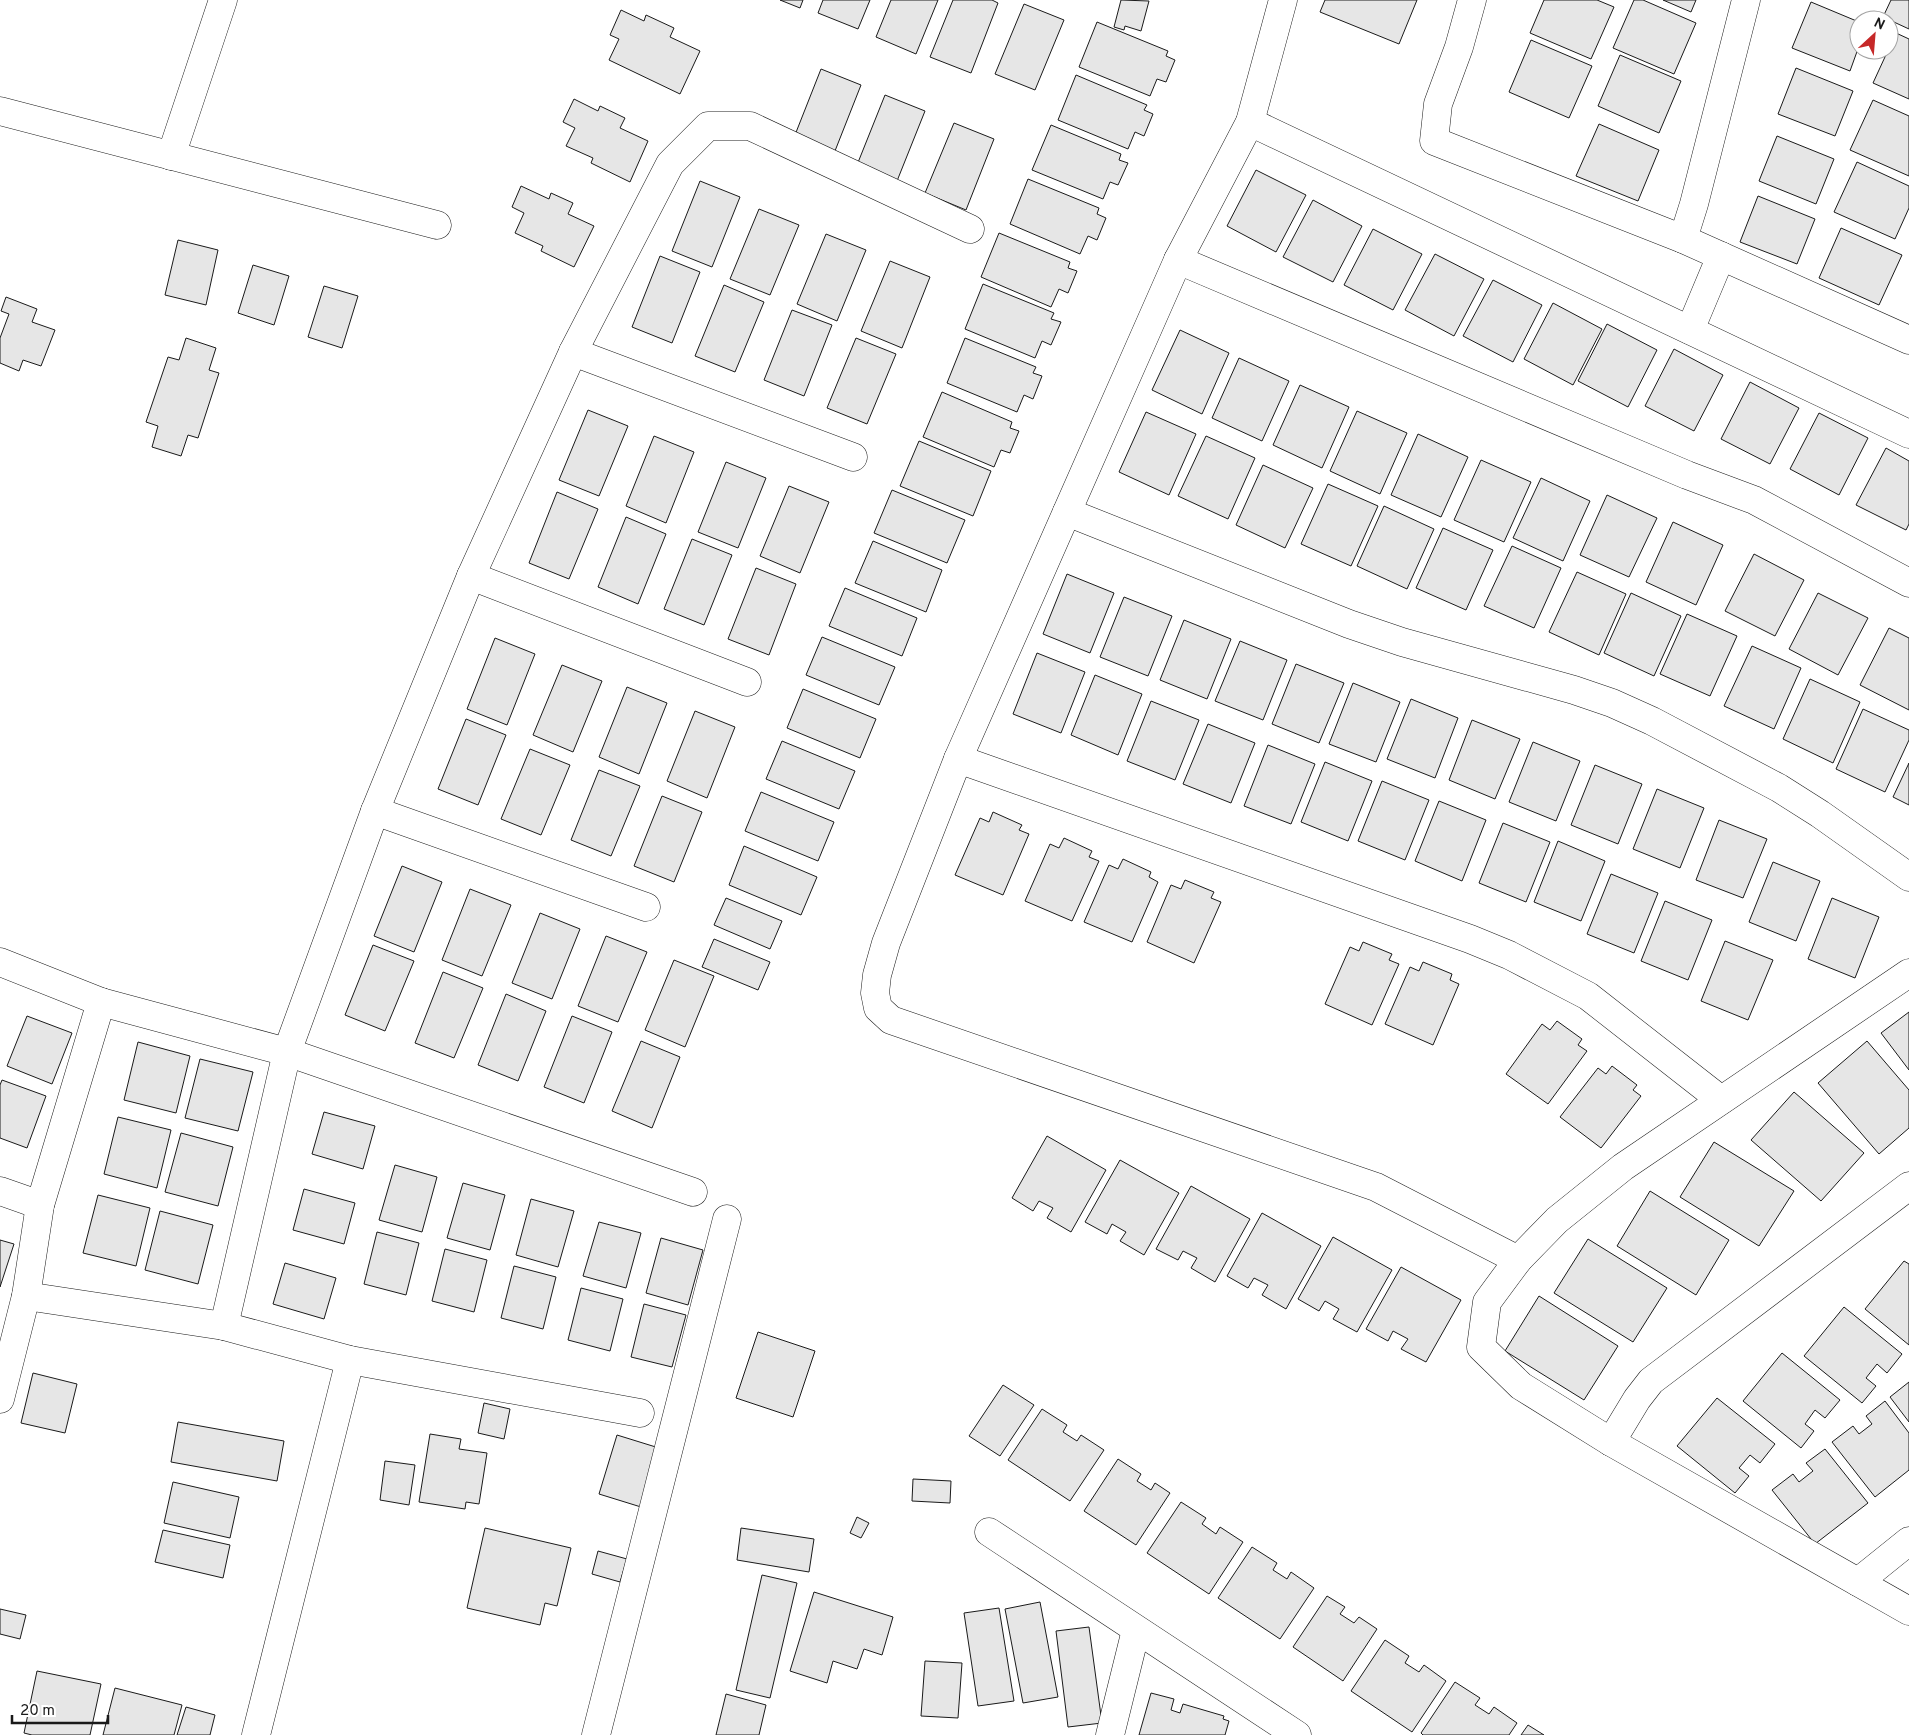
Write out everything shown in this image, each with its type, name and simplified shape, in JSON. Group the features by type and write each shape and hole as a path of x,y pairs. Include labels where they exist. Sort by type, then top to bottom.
{"street":[{"path":"171,156 223,0"},
{"path":"1283,0 1263,81 1250,122 1178,260 958,759 886,943 877,975 875,994 878,1008 892,1020 1376,1187 1518,1260"},
{"path":"1472,0 1438,104 1434,141 1683,239 1907,332"},
{"path":"1683,239 1694,204 1746,0"},
{"path":"0,111 437,225"},
{"path":"1250,122 1909,434"},
{"path":"224,1326 287,1052 375,811 472,576 573,352 670,164 708,126 750,126 970,229"},
{"path":"1690,330 1721,256"},
{"path":"1178,260 1678,471 1754,500 1909,583"},
{"path":"573,352 853,457"},
{"path":"1067,512 1349,624 1402,642 1574,690 1612,703 1652,721 1779,788 1820,814 1909,878"},
{"path":"472,576 747,682"},
{"path":"958,759 1508,954 1588,996 1721,1100"},
{"path":"375,811 646,907"},
{"path":"0,962 101,1002 287,1052 693,1192"},
{"path":"1909,974 1623,1167 1557,1220 1518,1260 1487,1302 1481,1347 1521,1386 1611,1442 1909,1611"},
{"path":"0,1399 26,1296 40,1205 101,1002"},
{"path":"1611,1442 1637,1399 1651,1381 1909,1186"},
{"path":"0,1191 40,1205"},
{"path":"596,1735 727,1219"},
{"path":"26,1296 224,1326 350,1360 640,1414"},
{"path":"256,1735 350,1360"},
{"path":"988,1532 1296,1735"},
{"path":"1858,1582 1909,1541"},
{"path":"1110,1735 1136,1630"}],"building":[{"path":"780,0 803,0 800,8"},
{"path":"823,0 870,0 858,29 818,13"},
{"path":"891,0 938,0 916,54 876,37"},
{"path":"953,0 992,0 998,3 971,73 930,57"},
{"path":"1121,0 1149,1 1141,31 1125,26 1124,30 1114,27"},
{"path":"1325,0 1417,0 1399,44 1320,12"},
{"path":"1544,0 1597,0 1614,7 1591,59 1530,33"},
{"path":"1634,0 1643,0 1696,23 1674,74 1613,48"},
{"path":"1663,0 1696,0 1691,12"},
{"path":"1891,0 1909,0 1909,29 1899,24 1899,10 1886,10"},
{"path":"1811,2 1849,18 1849,60 1854,60 1850,71 1792,48"},
{"path":"1024,4 1064,20 1035,90 995,74"},
{"path":"621,10 644,21 646,15 674,28 670,37 700,51 680,94 609,60 619,39 610,35"},
{"path":"1097,22 1168,51 1166,56 1175,60 1166,82 1157,79 1150,96 1079,67"},
{"path":"1899,34 1909,39 1909,99 1873,83 1884,60 1899,60"},
{"path":"1531,40 1592,66 1569,118 1509,92"},
{"path":"1620,55 1681,81 1659,133 1598,106"},
{"path":"1796,68 1853,91 1835,136 1778,114"},
{"path":"821,69 861,85 833,156 793,140"},
{"path":"1076,75 1147,105 1144,110 1153,114 1144,136 1135,132 1128,149 1058,120"},
{"path":"885,95 925,111 897,181 857,165"},
{"path":"574,99 598,111 600,106 625,118 620,128 648,141 630,182 591,163 593,158 566,146 575,128 563,122"},
{"path":"1873,100 1909,116 1909,176 1850,150"},
{"path":"954,123 994,139 966,210 925,193"},
{"path":"1599,124 1659,150 1638,201 1576,176"},
{"path":"1051,125 1121,154 1119,160 1128,163 1118,185 1110,182 1103,199 1032,170"},
{"path":"1777,136 1834,159 1816,204 1759,181"},
{"path":"1857,162 1909,186 1909,208 1895,239 1834,212"},
{"path":"1256,170 1306,195 1276,252 1227,226"},
{"path":"1028,179 1099,208 1097,214 1106,218 1097,240 1088,236 1080,254 1010,224"},
{"path":"700,181 740,197 712,267 672,251"},
{"path":"521,186 549,199 551,193 573,203 568,214 594,226 574,267 541,251 543,246 515,233 524,213 512,207"},
{"path":"1758,196 1815,219 1797,264 1740,242"},
{"path":"1313,200 1362,226 1333,282 1283,257"},
{"path":"759,209 799,225 770,295 730,279"},
{"path":"1841,228 1902,255 1879,305 1819,278"},
{"path":"1373,229 1422,254 1393,310 1344,285"},
{"path":"999,233 1070,262 1068,268 1077,271 1068,293 1059,289 1051,307 981,277"},
{"path":"826,234 866,250 837,321 797,304"},
{"path":"178,240 218,250 206,305 165,295"},
{"path":"1435,254 1484,279 1454,336 1405,310"},
{"path":"660,256 700,272 672,343 632,327"},
{"path":"890,261 930,277 902,348 861,331"},
{"path":"253,265 289,276 274,325 238,313"},
{"path":"1493,280 1542,305 1513,362 1463,336"},
{"path":"983,284 1054,313 1051,319 1061,322 1051,345 1042,341 1035,358 965,329"},
{"path":"724,285 764,302 735,372 695,356"},
{"path":"324,286 358,296 342,348 308,337"},
{"path":"6,297 37,309 32,322 55,330 41,366 23,360 19,371 0,363 0,338 9,314 1,311"},
{"path":"1553,303 1602,329 1573,385 1524,359"},
{"path":"792,310 832,325 804,396 764,380"},
{"path":"1607,324 1657,350 1628,407 1578,381"},
{"path":"1180,330 1229,353 1202,414 1152,390"},
{"path":"186,338 216,348 209,370 219,373 198,438 188,435 181,456 152,447 158,426 146,422 168,357 179,360"},
{"path":"856,338 896,354 867,424 827,408"},
{"path":"965,338 1036,367 1033,373 1042,376 1033,399 1024,395 1017,412 947,383"},
{"path":"1674,349 1723,375 1694,431 1645,406"},
{"path":"1239,358 1289,381 1262,441 1212,418"},
{"path":"1750,382 1799,408 1770,464 1721,439"},
{"path":"1300,385 1349,407 1322,468 1273,445"},
{"path":"942,392 1012,422 1010,428 1019,431 1010,453 1001,450 994,467 923,437"},
{"path":"588,410 628,426 599,496 559,480"},
{"path":"1357,411 1407,433 1380,494 1330,471"},
{"path":"1146,412 1196,434 1169,495 1119,472"},
{"path":"1819,413 1868,438 1839,495 1790,469"},
{"path":"1418,434 1468,457 1441,517 1391,495"},
{"path":"654,436 694,452 666,523 626,506"},
{"path":"1206,436 1255,458 1228,519 1178,496"},
{"path":"919,441 991,471 973,516 900,486"},
{"path":"1886,448 1909,461 1909,524 1906,530 1856,505"},
{"path":"1481,460 1531,482 1504,542 1454,520"},
{"path":"726,462 766,478 738,548 698,532"},
{"path":"1263,465 1313,488 1285,548 1236,525"},
{"path":"1541,478 1590,501 1563,561 1513,538"},
{"path":"1328,484 1378,506 1351,566 1301,544"},
{"path":"789,486 829,502 800,573 760,556"},
{"path":"892,490 965,520 947,563 874,533"},
{"path":"557,492 598,509 569,579 529,563"},
{"path":"1607,495 1657,518 1629,577 1580,555"},
{"path":"1384,506 1434,529 1407,589 1357,566"},
{"path":"626,517 666,534 638,604 598,587"},
{"path":"1673,522 1723,545 1696,605 1646,582"},
{"path":"1443,528 1493,550 1466,610 1416,588"},
{"path":"692,539 732,555 704,625 664,609"},
{"path":"873,541 942,570 926,612 855,583"},
{"path":"1512,546 1561,568 1534,628 1484,606"},
{"path":"1754,554 1804,580 1775,636 1725,611"},
{"path":"756,568 796,584 769,655 728,639"},
{"path":"1577,572 1626,594 1599,655 1549,632"},
{"path":"1067,574 1114,593 1090,653 1043,634"},
{"path":"845,588 917,618 902,656 829,626"},
{"path":"1631,593 1681,616 1654,676 1604,653"},
{"path":"1818,593 1868,618 1838,675 1789,649"},
{"path":"1124,597 1172,616 1148,676 1100,657"},
{"path":"1687,614 1737,636 1710,696 1660,674"},
{"path":"1184,620 1231,639 1207,699 1160,680"},
{"path":"1889,628 1909,638 1909,710 1860,685"},
{"path":"822,637 895,667 879,705 806,675"},
{"path":"495,638 535,654 507,725 467,709"},
{"path":"1240,641 1287,660 1263,720 1215,701"},
{"path":"1752,646 1801,668 1774,729 1724,706"},
{"path":"1037,653 1085,672 1061,733 1013,714"},
{"path":"1296,664 1344,683 1319,743 1272,724"},
{"path":"562,665 602,681 573,752 533,735"},
{"path":"1095,675 1142,694 1118,755 1071,735"},
{"path":"1810,679 1860,702 1833,763 1783,739"},
{"path":"1353,683 1400,702 1376,762 1329,744"},
{"path":"627,687 667,703 639,774 599,757"},
{"path":"803,689 876,719 860,758 787,728"},
{"path":"1411,699 1458,718 1435,778 1387,759"},
{"path":"1151,701 1199,720 1175,780 1127,761"},
{"path":"1863,709 1909,730 1909,740 1885,792 1836,769"},
{"path":"695,711 735,727 707,798 667,781"},
{"path":"466,719 506,735 478,805 438,789"},
{"path":"1472,720 1520,739 1495,799 1449,780"},
{"path":"1208,724 1255,743 1231,803 1183,784"},
{"path":"782,741 855,771 839,809 766,779"},
{"path":"1533,742 1580,761 1556,821 1509,802"},
{"path":"1268,745 1315,764 1291,824 1244,806"},
{"path":"530,749 570,765 541,835 501,819"},
{"path":"1325,762 1372,781 1348,841 1301,822"},
{"path":"1909,763 1909,805 1893,797"},
{"path":"1595,765 1642,784 1618,844 1571,825"},
{"path":"599,770 640,786 611,856 571,840"},
{"path":"1382,781 1429,800 1405,860 1358,841"},
{"path":"1657,789 1704,808 1680,868 1633,849"},
{"path":"761,792 834,822 818,861 745,831"},
{"path":"662,796 702,812 674,882 634,866"},
{"path":"1439,801 1486,820 1462,881 1415,861"},
{"path":"993,812 1022,825 1019,830 1029,834 1003,895 955,875 980,818 989,822"},
{"path":"1719,820 1767,839 1743,898 1696,880"},
{"path":"1503,823 1550,842 1526,902 1479,883"},
{"path":"1064,838 1092,851 1089,857 1099,861 1072,921 1025,901 1050,844 1059,848"},
{"path":"1558,841 1605,861 1581,921 1534,902"},
{"path":"744,846 817,877 801,915 729,885"},
{"path":"1123,859 1151,872 1149,877 1158,882 1132,942 1084,922 1109,865 1118,869"},
{"path":"1773,862 1820,881 1796,941 1749,922"},
{"path":"402,866 442,882 414,952 374,936"},
{"path":"1611,874 1658,893 1634,953 1587,934"},
{"path":"1185,880 1214,892 1211,898 1221,902 1194,963 1147,942 1171,885 1181,889"},
{"path":"470,889 511,905 482,976 442,960"},
{"path":"726,898 782,921 770,949 714,925"},
{"path":"1832,898 1879,917 1855,978 1808,959"},
{"path":"1665,901 1712,920 1688,980 1641,961"},
{"path":"540,913 580,929 552,999 512,983"},
{"path":"606,936 647,952 618,1022 578,1006"},
{"path":"714,939 770,962 758,990 702,967"},
{"path":"1725,941 1773,960 1748,1020 1701,1001"},
{"path":"1363,942 1392,954 1389,960 1399,964 1372,1025 1325,1004 1350,947 1359,951"},
{"path":"373,945 414,961 385,1031 345,1015"},
{"path":"674,960 714,976 685,1047 645,1030"},
{"path":"1423,962 1452,974 1450,980 1459,984 1433,1045 1385,1024 1410,967 1419,971"},
{"path":"443,972 483,988 454,1058 415,1043"},
{"path":"506,994 546,1011 518,1081 478,1065"},
{"path":"1909,1012 1909,1070 1881,1033"},
{"path":"27,1016 72,1033 52,1084 7,1066"},
{"path":"572,1016 612,1032 584,1103 544,1087"},
{"path":"1557,1021 1582,1039 1578,1045 1587,1051 1548,1104 1506,1074 1542,1024 1550,1030"},
{"path":"641,1041 680,1057 652,1128 612,1111"},
{"path":"1867,1041 1909,1090 1909,1128 1879,1154 1818,1083"},
{"path":"138,1042 190,1056 176,1113 124,1100"},
{"path":"200,1059 253,1072 238,1131 185,1118"},
{"path":"1612,1066 1637,1085 1633,1090 1641,1096 1601,1148 1560,1117 1598,1068 1606,1074"},
{"path":"2,1080 46,1096 27,1148 0,1138 0,1085"},
{"path":"1794,1092 1864,1153 1821,1201 1751,1140"},
{"path":"324,1112 375,1126 363,1169 312,1154"},
{"path":"118,1117 171,1130 157,1188 104,1174"},
{"path":"181,1133 233,1147 218,1206 165,1192"},
{"path":"1047,1136 1106,1170 1071,1232 1047,1218 1053,1208 1039,1201 1033,1211 1012,1198"},
{"path":"1714,1142 1794,1191 1759,1246 1680,1197"},
{"path":"1120,1160 1179,1193 1144,1255 1120,1241 1126,1232 1112,1224 1107,1234 1085,1222"},
{"path":"395,1165 437,1177 422,1232 379,1220"},
{"path":"463,1183 505,1195 490,1250 447,1238"},
{"path":"1191,1186 1250,1219 1215,1282 1191,1268 1197,1258 1183,1251 1178,1260 1156,1249"},
{"path":"304,1189 355,1203 344,1244 293,1230"},
{"path":"1650,1191 1729,1240 1696,1295 1617,1246"},
{"path":"98,1195 150,1208 136,1266 83,1253"},
{"path":"531,1199 574,1211 558,1267 516,1255"},
{"path":"160,1211 213,1225 198,1284 145,1270"},
{"path":"1262,1213 1321,1246 1286,1309 1262,1295 1268,1285 1254,1278 1248,1288 1227,1276"},
{"path":"599,1222 641,1233 626,1288 583,1276"},
{"path":"377,1232 419,1243 406,1295 364,1284"},
{"path":"1333,1237 1392,1270 1357,1332 1333,1319 1339,1309 1325,1301 1319,1311 1298,1299"},
{"path":"661,1238 703,1250 688,1305 646,1293"},
{"path":"1588,1239 1667,1288 1633,1342 1554,1293"},
{"path":"0,1240 14,1244 0,1287"},
{"path":"445,1249 487,1260 474,1312 432,1301"},
{"path":"1904,1261 1909,1264 1909,1345 1865,1309"},
{"path":"285,1263 336,1278 324,1319 273,1304"},
{"path":"514,1266 556,1277 543,1329 501,1318"},
{"path":"1401,1267 1461,1300 1426,1362 1401,1349 1408,1339 1393,1331 1388,1341 1366,1329"},
{"path":"581,1288 623,1299 610,1351 568,1340"},
{"path":"1539,1296 1618,1346 1584,1400 1505,1351"},
{"path":"644,1304 686,1315 672,1367 631,1357"},
{"path":"1844,1307 1902,1354 1887,1373 1877,1364 1866,1378 1876,1386 1862,1403 1804,1356"},
{"path":"758,1332 815,1351 793,1417 736,1398"},
{"path":"1782,1353 1840,1400 1825,1418 1815,1410 1805,1424 1814,1431 1801,1448 1743,1401"},
{"path":"33,1373 77,1384 65,1433 21,1423"},
{"path":"1909,1382 1909,1422 1890,1397"},
{"path":"1003,1385 1034,1405 1000,1456 969,1436"},
{"path":"1717,1398 1775,1444 1760,1463 1750,1455 1739,1468 1749,1476 1735,1493 1677,1446"},
{"path":"1885,1401 1909,1433 1909,1470 1875,1497 1832,1442 1853,1426 1859,1434 1872,1424 1866,1416"},
{"path":"484,1403 510,1409 504,1439 478,1433"},
{"path":"1042,1409 1067,1425 1063,1432 1077,1441 1081,1435 1104,1450 1070,1501 1008,1460"},
{"path":"178,1422 284,1441 277,1481 171,1462"},
{"path":"430,1434 461,1439 459,1449 487,1453 479,1504 466,1502 465,1509 419,1502"},
{"path":"617,1435 659,1448 641,1507 599,1494"},
{"path":"1825,1449 1868,1503 1815,1544 1772,1490 1793,1474 1799,1482 1813,1471 1806,1463"},
{"path":"1118,1459 1141,1474 1137,1481 1151,1490 1155,1483 1170,1493 1136,1545 1084,1511"},
{"path":"385,1461 415,1465 409,1505 380,1500"},
{"path":"913,1479 951,1481 950,1503 912,1501"},
{"path":"173,1482 239,1497 230,1538 164,1523"},
{"path":"1181,1502 1206,1518 1202,1524 1216,1534 1220,1527 1243,1542 1209,1594 1147,1553"},
{"path":"857,1517 869,1523 861,1538 850,1533"},
{"path":"485,1528 571,1548 557,1606 545,1603 540,1625 467,1608"},
{"path":"741,1528 814,1539 809,1572 737,1560"},
{"path":"163,1530 230,1545 223,1578 155,1562"},
{"path":"1252,1547 1277,1563 1273,1570 1287,1579 1291,1572 1314,1588 1280,1639 1218,1598"},
{"path":"598,1551 627,1559 620,1582 592,1574"},
{"path":"762,1575 797,1583 770,1698 736,1690"},
{"path":"814,1592 893,1617 882,1655 864,1649 857,1669 833,1661 827,1683 790,1671"},
{"path":"1327,1596 1345,1607 1340,1614 1354,1623 1359,1617 1377,1629 1343,1681 1293,1647"},
{"path":"1040,1602 1058,1697 1023,1703 1005,1609"},
{"path":"999,1608 1014,1701 978,1706 964,1613"},
{"path":"0,1609 26,1615 20,1639 0,1634"},
{"path":"1089,1627 1102,1723 1068,1727 1056,1631"},
{"path":"1385,1640 1409,1656 1405,1663 1419,1672 1424,1665 1446,1681 1412,1732 1351,1691"},
{"path":"925,1661 962,1663 958,1718 921,1716"},
{"path":"37,1671 101,1684 90,1735 32,1735 24,1733"},
{"path":"1455,1682 1480,1698 1475,1705 1489,1714 1494,1707 1517,1723 1509,1735 1423,1735 1421,1733"},
{"path":"115,1688 182,1705 174,1735 103,1735"},
{"path":"1151,1693 1174,1699 1171,1710 1180,1713 1183,1704 1224,1716 1223,1719 1229,1721 1225,1735 1139,1735"},
{"path":"726,1694 766,1705 759,1735 716,1735"},
{"path":"186,1707 215,1715 210,1735 177,1735"},
{"path":"1528,1725 1544,1735 1521,1735"}]}
